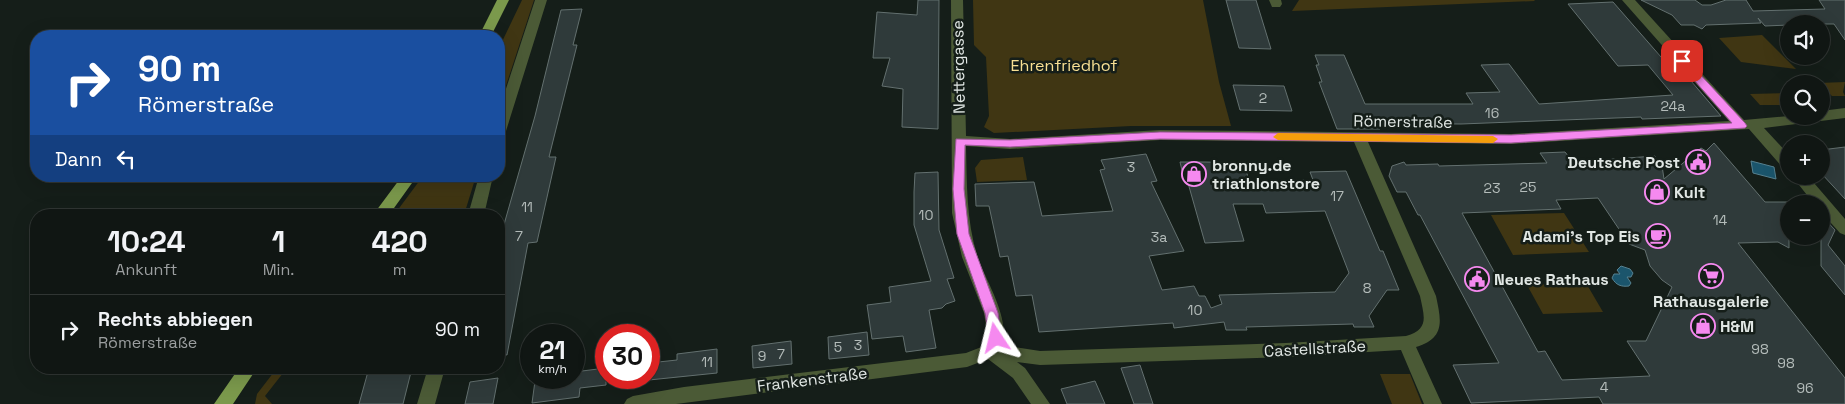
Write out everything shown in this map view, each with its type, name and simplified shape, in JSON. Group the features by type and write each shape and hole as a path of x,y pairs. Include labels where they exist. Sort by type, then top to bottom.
{"main road":[{"path":"488,30 503,0"},
{"path":"385,209 406,182"},
{"path":"224,404 244,374"}],"street":[{"path":"505,112 541,0"},
{"name":"Nettergasse","path":"957,0 960,213 970,257 992,313 996,338 990,352"},
{"path":"1628,0 1747,125 1780,156"},
{"name":"Römerstraße","path":"960,141 1010,144 1160,136 1511,139 1747,125 1845,113"},
{"name":"Castellstraße","path":"990,352 1040,358 1286,350 1406,343 1420,339 1430,330 1433,320 1428,296 1359,138"},
{"path":"478,209 484,182"},
{"path":"1807,185 1845,228"},
{"path":"1406,343 1433,404"},
{"path":"990,352 1019,373 1041,404"},
{"name":"Frankenstraße","path":"634,404 684,395 968,360 990,352"},
{"path":"426,404 434,374"}],"green space":[{"path":"522,0 534,0 505,89 505,35"},
{"name":"Ehrenfriedhof","path":"973,0 1203,0 1219,82 1231,126 1131,126 994,133 984,127 989,116 986,57 974,45"},
{"path":"1299,0 1534,0 1535,1 1292,11"},
{"path":"1762,35 1780,53 1780,65 1792,65 1796,69 1741,62 1719,38"},
{"path":"1845,82 1843,92 1845,96 1832,96 1830,94 1830,83"},
{"path":"1780,93 1780,105 1760,105 1750,94"},
{"path":"1023,157 1027,180 977,182 975,168 981,160"},
{"path":"419,182 474,182 466,209 398,209"},
{"path":"1564,213 1589,252 1513,255 1491,215"},
{"path":"1586,283 1603,312 1543,314 1527,285"},
{"path":"272,374 282,374 265,396 272,404 255,404 257,394"},
{"path":"1380,374 1410,374 1422,404 1392,404"}],"water":[{"path":"1751,161 1774,167 1776,179 1753,173"},
{"path":"1621,266 1630,269 1633,273 1631,277 1627,277 1631,283 1629,286 1619,285 1612,278 1614,274 1620,274 1617,270"}],"building":[{"path":"918,0 939,0 938,129 902,127 903,89 882,86 890,58 873,58 877,12 917,15"},
{"path":"1226,0 1256,0 1271,49 1239,48"},
{"path":"1641,0 1695,0 1702,5 1711,5 1726,0 1746,0 1753,11 1825,9 1819,0 1845,0 1845,40 1834,24 1830,24 1830,15 1780,15 1780,25 1765,26 1758,18 1761,23 1706,25 1702,29 1694,25 1681,25 1672,15"},
{"path":"1613,2 1668,65 1673,65 1682,75 1685,74 1721,116 1461,124 1377,123 1380,129 1337,129 1319,82 1322,82 1316,65 1319,65 1315,55 1344,55 1365,104 1473,104 1466,93 1500,92 1481,65 1509,64 1539,104 1673,95 1648,65 1618,66 1568,4"},
{"path":"582,9 573,45 577,45 549,157 556,157 537,242 528,243 507,355 505,355 505,221 535,116 561,10"},
{"path":"1233,85 1284,86 1292,111 1240,110"},
{"path":"1714,143 1765,202 1780,202 1780,243 1738,243 1845,378 1845,404 1603,404 1599,397 1471,403 1453,365 1499,363 1420,215 1418,215 1406,192 1397,192 1389,176 1392,166 1404,162 1406,165 1438,164 1439,166 1547,163 1540,153 1565,152 1573,162 1655,156 1656,159 1661,159 1664,179 1701,148 1706,151","holes":["1598,198 1629,244 1645,250 1650,266 1662,280 1672,287 1646,341 1627,341 1650,376 1562,380 1545,351 1538,352 1462,213 1561,209 1556,200"]},
{"path":"1845,147 1845,199 1830,183 1830,149"},
{"path":"1146,154 1157,181 1151,182 1184,251 1149,256 1162,290 1194,286 1199,296 1205,296 1211,308 1222,304 1219,295 1335,292 1349,273 1325,211 1266,213 1263,204 1233,204 1244,241 1205,243 1180,162 1205,162 1244,163 1249,181 1313,180 1310,172 1346,171 1399,290 1387,290 1369,316 1374,327 1354,327 1353,324 1246,327 1247,330 1226,330 1224,322 1174,328 1173,323 1039,332 1032,295 1016,296 1008,256 1000,257 989,206 976,206 975,184 1034,182 1042,216 1113,211 1100,170 1105,169 1101,160"},
{"path":"938,172 939,230 954,278 947,279 955,301 946,304 942,308 929,310 936,348 906,352 903,336 872,339 867,305 891,302 889,287 931,281 914,225 915,173"},
{"path":"1830,225 1835,230 1830,241"},
{"path":"1821,245 1828,245 1845,266 1845,295 1821,266"},
{"path":"867,332 869,355 829,359 828,337"},
{"path":"791,341 792,364 753,368 752,346"},
{"path":"717,349 717,373 660,379 660,362 677,360 677,354"},
{"path":"1140,365 1153,404 1134,404 1121,368"},
{"path":"595,369 595,386 585,387 585,371"},
{"path":"367,374 410,374 403,404 359,404"},
{"path":"498,378 493,404 465,404 470,382"},
{"path":"1095,381 1105,404 1067,404 1061,389"},
{"path":"534,389 580,389 579,397 532,403"}],"slow traffic":[{"path":"1278,137 1493,139"}],"place":[{"name":"Deutsche Post","path":"1698,162"},
{"name":"bronny.de triathlonstore","path":"1194,174"},
{"name":"Kult","path":"1657,192"},
{"name":"Adami's Top Eis","path":"1658,236"},
{"name":"Rathausgalerie","path":"1711,276"},
{"name":"Neues Rathaus","path":"1477,279"},
{"name":"H&M","path":"1703,326"}],"route":[{"path":"996,338 992,313 963,234 958,189 960,141 1010,144 1134,136 1483,140 1741,126 1682,61"}]}
